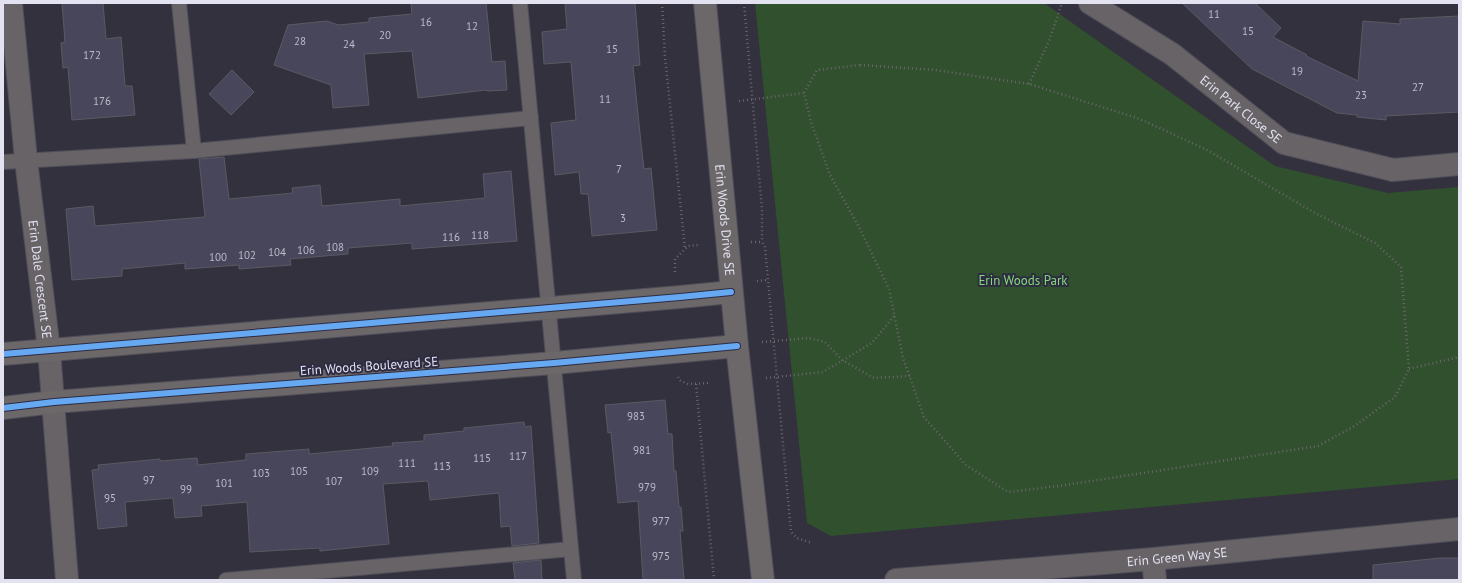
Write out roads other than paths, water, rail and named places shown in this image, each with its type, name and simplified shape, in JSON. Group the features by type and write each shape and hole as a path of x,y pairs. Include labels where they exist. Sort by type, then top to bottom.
{"street":[{"name":"Erin Dale Crescent SE","path":"10,3 26,160 49,350 67,580"},
{"name":"Erin Woods Drive SE","path":"705,3 736,346 763,580"},
{"name":"Erin Park Close SE","path":"1090,3 1172,54 1284,143 1393,170 1459,164"},
{"path":"3,354 731,292"},
{"name":"Erin Woods Boulevard SE","path":"3,408 54,402 554,363 736,346"},
{"name":"Erin Green Way SE","path":"896,580 1154,570 1459,529"}],"lane":[{"path":"179,3 194,151"},
{"path":"520,3 574,580"},
{"path":"3,162 194,151 531,118"},
{"path":"226,580 571,550"}],"park label":[{"name":"Erin Woods Park","path":"1023,280"}]}
